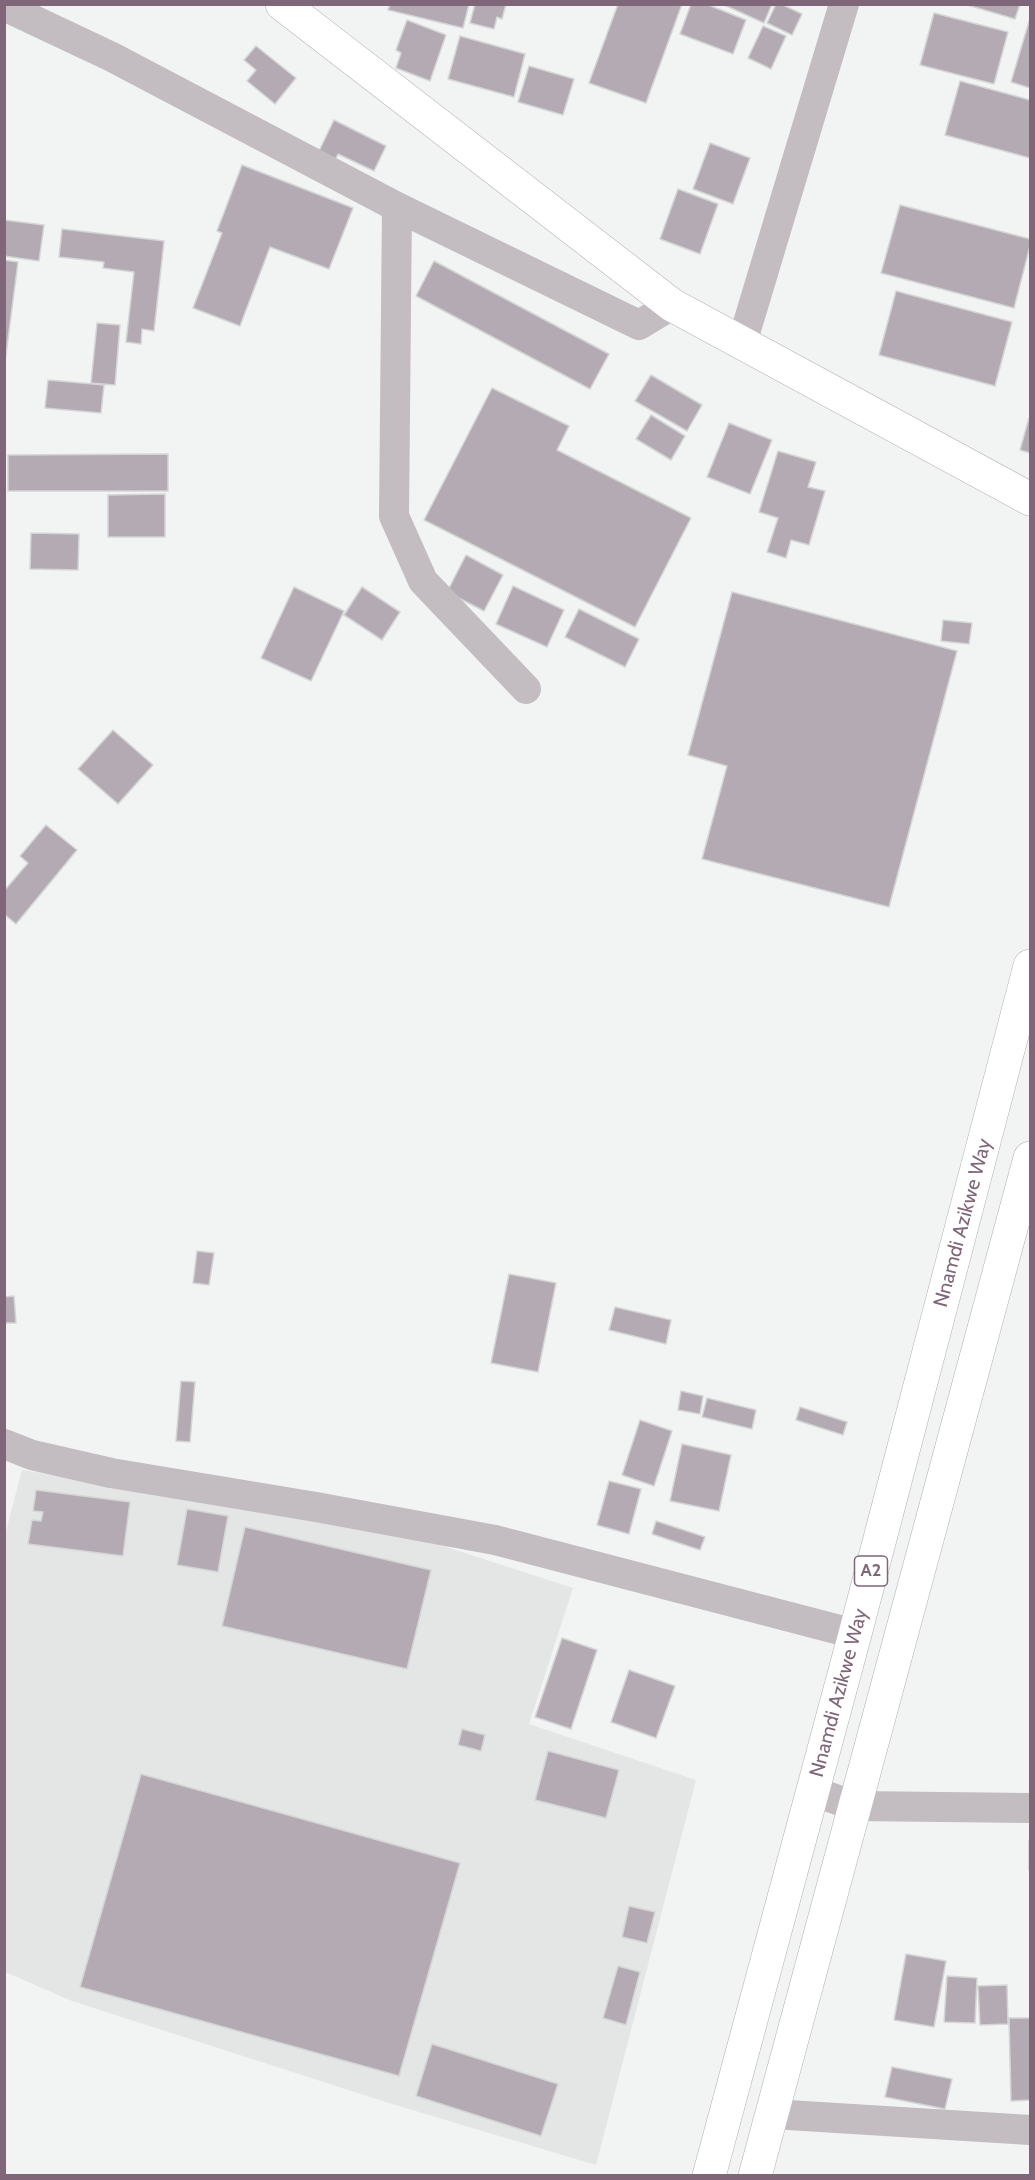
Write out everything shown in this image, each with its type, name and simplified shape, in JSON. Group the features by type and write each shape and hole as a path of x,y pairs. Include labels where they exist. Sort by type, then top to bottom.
{"main road":[{"path":"282,4 672,305 1030,499"},
{"name":"Nnamdi Azikwe Way","path":"709,2175 855,1634 1030,966"},
{"name":"A2","path":"755,2175 1030,1158"}],"street":[{"path":"742,343 844,4"},
{"path":"4,6 112,57 397,207 639,325 672,305"},
{"path":"397,207 394,516 423,581 526,689"},
{"path":"4,1444 32,1455 111,1473 495,1540 855,1634"},
{"path":"812,1791 855,1806 1030,1808"},
{"path":"772,2114 1030,2130"}],"shaded area":[{"path":"22,1470 391,1529 573,1588 529,1724 696,1780 596,2165 389,2103 72,2001 5,1972 4,1539"}],"building":[{"path":"390,4 469,4 463,28 388,10"},
{"path":"475,4 506,4 502,19 497,17 494,29 470,23"},
{"path":"618,4 682,4 646,103 589,83"},
{"path":"691,4 706,4 746,20 733,54 680,34"},
{"path":"722,4 772,4 764,23"},
{"path":"776,4 802,14 792,35 767,23"},
{"path":"964,4 1020,4 1015,19"},
{"path":"934,13 1008,32 994,84 920,65"},
{"path":"1030,18 1030,88 1011,82"},
{"path":"407,20 446,35 430,81 396,68 401,53 396,50"},
{"path":"763,26 786,36 771,69 748,58"},
{"path":"460,36 525,54 514,97 448,79"},
{"path":"256,46 296,78 275,104 247,81 256,70 244,60"},
{"path":"529,66 574,79 563,115 518,102"},
{"path":"960,81 1030,100 1030,158 945,135"},
{"path":"334,120 386,146 374,171 338,154 334,162 318,153"},
{"path":"710,143 750,158 733,204 693,189"},
{"path":"242,165 353,208 329,269 270,247 240,326 193,308 222,233 217,231"},
{"path":"678,189 718,204 700,254 660,239"},
{"path":"900,205 1030,239 1014,308 881,273"},
{"path":"4,220 44,225 39,261 4,256"},
{"path":"62,229 164,241 154,331 142,329 141,344 126,342 134,272 103,268 104,262 59,257"},
{"path":"4,260 18,262 4,370"},
{"path":"434,261 609,354 590,389 416,296"},
{"path":"896,291 1012,322 995,386 879,355"},
{"path":"97,323 120,325 115,385 91,383"},
{"path":"651,375 702,405 687,431 635,401"},
{"path":"48,380 104,385 101,413 45,408"},
{"path":"492,388 569,426 557,450 691,518 635,627 424,520"},
{"path":"651,415 685,436 671,460 636,439"},
{"path":"1030,418 1030,453 1020,450"},
{"path":"729,423 772,440 750,494 707,477"},
{"path":"778,451 816,462 808,487 825,491 809,545 791,540 786,558 767,552 778,518 759,512"},
{"path":"168,454 168,491 8,491 8,455"},
{"path":"165,494 165,537 108,537 108,495"},
{"path":"31,533 79,534 78,570 30,569"},
{"path":"466,555 503,575 484,611 447,592"},
{"path":"513,586 564,610 547,647 496,624"},
{"path":"294,587 344,611 311,681 261,658"},
{"path":"362,587 400,612 382,640 344,615"},
{"path":"732,592 957,651 889,907 702,859 727,766 688,755"},
{"path":"579,609 639,639 625,667 565,637"},
{"path":"943,620 972,623 969,644 941,641"},
{"path":"113,730 153,765 118,804 78,769"},
{"path":"46,825 77,850 16,924 4,914 4,891 28,863 20,856"},
{"path":"197,1251 214,1253 209,1285 193,1283"},
{"path":"509,1274 556,1283 538,1372 491,1363"},
{"path":"14,1296 16,1323 4,1323 4,1297"},
{"path":"615,1307 671,1320 666,1344 609,1330"},
{"path":"181,1381 195,1382 190,1442 176,1441"},
{"path":"681,1391 703,1396 700,1414 678,1410"},
{"path":"707,1398 756,1410 752,1429 702,1417"},
{"path":"800,1407 847,1422 843,1435 796,1420"},
{"path":"640,1420 672,1431 654,1486 622,1475"},
{"path":"682,1444 731,1455 719,1511 670,1501"},
{"path":"609,1481 641,1489 629,1534 597,1525"},
{"path":"36,1490 130,1502 123,1556 28,1544 32,1520 41,1521 43,1512 33,1511"},
{"path":"187,1509 228,1516 218,1572 177,1565"},
{"path":"656,1521 705,1537 700,1550 652,1534"},
{"path":"245,1527 431,1570 407,1669 222,1626"},
{"path":"562,1638 597,1650 571,1729 535,1717"},
{"path":"629,1670 675,1686 656,1738 611,1722"},
{"path":"462,1729 485,1735 481,1751 458,1745"},
{"path":"548,1751 619,1770 606,1818 535,1800"},
{"path":"141,1774 460,1863 399,2076 80,1987"},
{"path":"1030,1840 1030,1870 1029,1870"},
{"path":"629,1906 655,1912 647,1943 622,1937"},
{"path":"906,1954 946,1961 934,2027 894,2020"},
{"path":"618,1966 640,1972 626,2025 603,2018"},
{"path":"947,1976 977,1978 975,2023 944,2022"},
{"path":"1007,1985 1008,2024 980,2025 978,1986"},
{"path":"1009,2018 1030,2018 1030,2100 1011,2101"},
{"path":"432,2044 558,2084 541,2136 416,2096"},
{"path":"892,2067 952,2079 945,2109 885,2097"}]}
